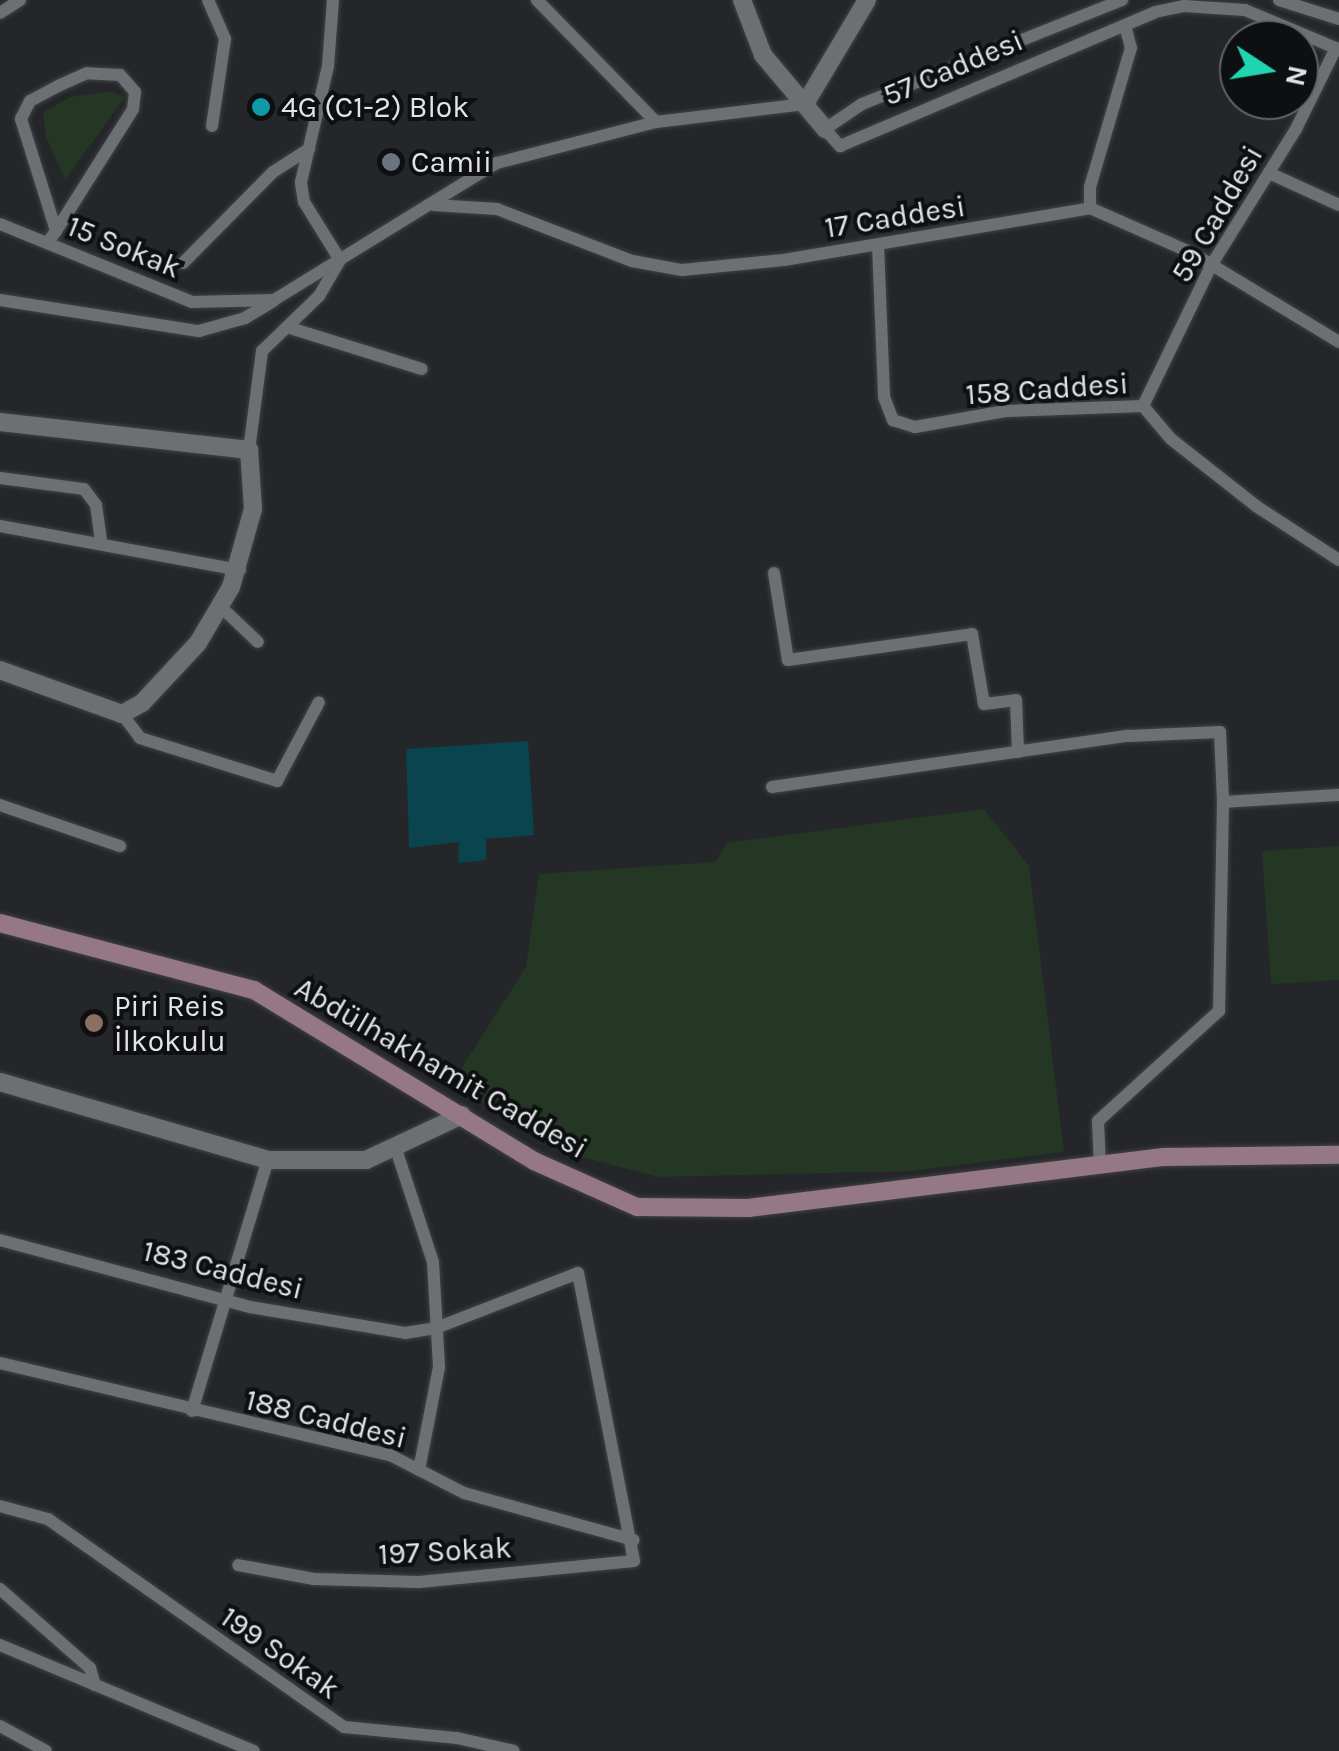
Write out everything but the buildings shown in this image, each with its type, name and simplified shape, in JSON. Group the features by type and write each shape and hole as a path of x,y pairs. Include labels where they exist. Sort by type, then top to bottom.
{"main road":[{"name":"Abdülhakhamit Caddesi","path":"0,923 254,990 534,1161 637,1207 748,1208 1164,1158 1339,1154"}],"street":[{"path":"0,13 20,0"},
{"path":"208,0 225,39 212,126"},
{"path":"333,0 328,66 309,149 304,202 340,260"},
{"path":"538,0 656,122"},
{"path":"742,0 763,56 824,129"},
{"path":"806,104 867,0"},
{"name":"57 Caddesi","path":"1122,0 862,104 824,129 840,146 1170,8 1230,7 1337,48"},
{"path":"1279,0 1339,18"},
{"path":"1125,26 1131,48 1090,187 1090,208 1212,264 1339,342"},
{"name":"59 Caddesi","path":"1143,406 1212,264 1269,173 1337,48"},
{"path":"87,74 120,75 135,92 134,108 51,237 21,119 30,100 60,85 87,74"},
{"path":"122,714 142,703 198,643 240,570 252,508 249,450 255,378 262,351 319,296 340,260 434,205 497,162 656,122 806,104"},
{"path":"183,263 273,172 309,149"},
{"path":"1269,173 1339,206"},
{"name":"17 Caddesi","path":"434,205 496,209 632,261 682,270 878,245 1090,208"},
{"name":"15 Sokak","path":"0,224 51,237 192,302 274,300 340,260"},
{"name":"158 Caddesi","path":"878,245 888,415 915,427 1006,411 1143,406 1172,439 1256,506 1339,560"},
{"path":"0,300 199,331 245,318 274,300"},
{"path":"286,327 422,369"},
{"path":"0,422 249,450"},
{"path":"0,478 84,489 96,504 100,541"},
{"path":"0,526 100,541 240,570"},
{"path":"774,574 788,660 972,634 984,704 1016,700 1018,752"},
{"path":"220,606 258,642"},
{"path":"0,670 122,714 140,738 277,781 319,702"},
{"path":"772,787 1128,736 1220,732 1223,802 1219,1011 1098,1121 1100,1167"},
{"path":"1223,802 1339,795"},
{"path":"0,805 120,846"},
{"path":"0,1082 268,1160 366,1160 462,1116"},
{"path":"395,1146 433,1262 440,1367 420,1470"},
{"path":"192,1410 268,1160"},
{"name":"183 Caddesi","path":"0,1240 226,1300 405,1333 436,1328 578,1274 634,1540"},
{"name":"188 Caddesi","path":"0,1362 392,1456 464,1493 634,1540"},
{"name":"199 Sokak","path":"0,1506 48,1520 344,1727 457,1738 514,1751"},
{"name":"197 Sokak","path":"238,1564 314,1578 485,1580 584,1562 634,1561 634,1540"},
{"path":"0,1589 90,1668 96,1685"},
{"path":"0,1645 254,1751"},
{"path":"0,1726 46,1751"}],"green space":[{"path":"112,91 125,97 65,180 46,137 43,112 71,97"},
{"path":"984,809 1029,866 1064,1152 913,1171 658,1177 567,1153 472,1096 461,1069 526,967 539,874 715,862 727,843"},
{"path":"1339,846 1339,980 1271,984 1262,851"}],"water":[{"path":"528,741 534,835 486,839 486,860 458,863 459,842 409,848 406,749"}],"place":[{"name":"4G (C1-2) Blok","path":"261,107"},
{"name":"Camii","path":"391,162"},
{"name":"Piri Reis İlkokulu","path":"94,1023"}]}
